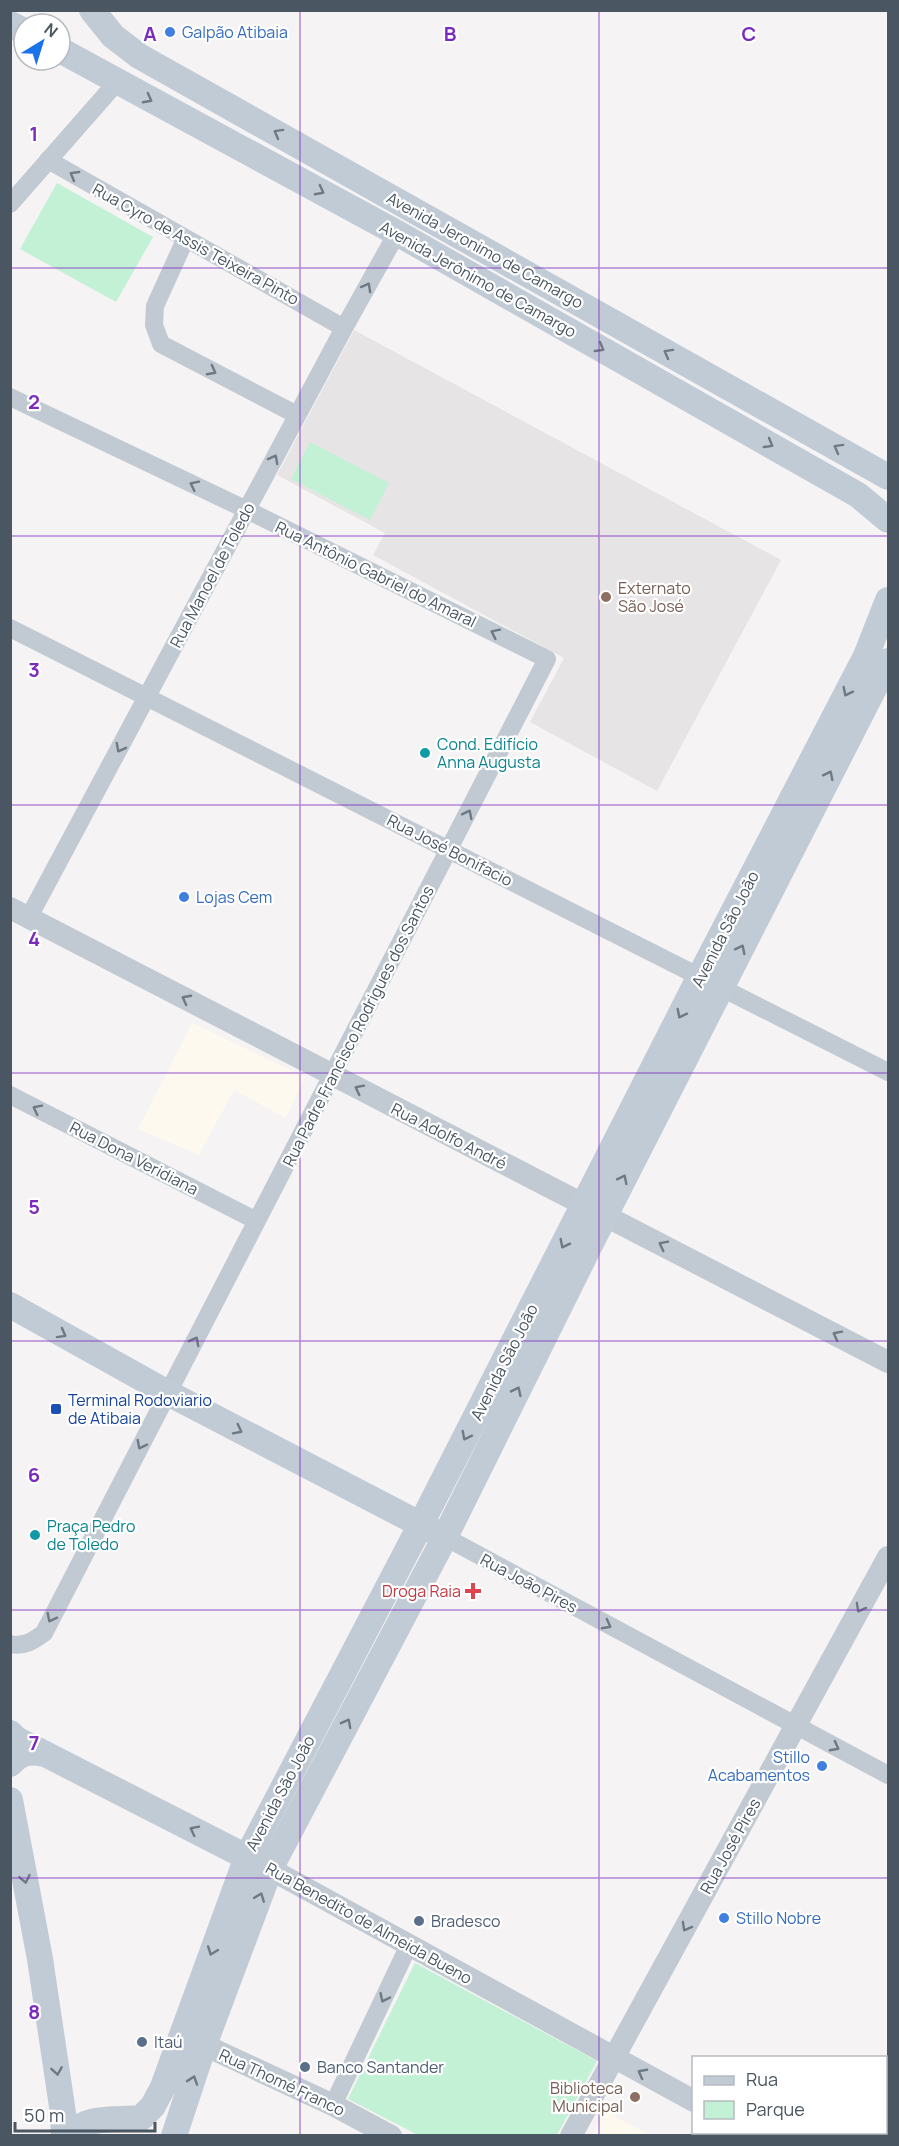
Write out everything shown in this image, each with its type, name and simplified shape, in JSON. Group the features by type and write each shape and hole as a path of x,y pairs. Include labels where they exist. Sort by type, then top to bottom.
{"main road":[{"path":"72,50 82,49 94,37 94,14"},
{"name":"Avenida Jeronimo de Camargo","path":"94,14 113,36 139,56 888,477"},
{"name":"Avenida Jerônimo de Camargo","path":"72,57 397,233 858,495 888,520"},
{"name":"Avenida São João","path":"174,2136 204,2045 270,1869 445,1537 531,1336 594,1210 840,730 882,663 888,600"},
{"path":"10,1305 168,1393"},
{"name":"Avenida São João","path":"136,2128 141,2118 153,2106 163,2087 247,1857 421,1524 531,1336"},
{"name":"Rua João Pires","path":"168,1393 445,1537"},
{"path":"369,1623 393,1635"},
{"name":"Rua Benedito de Almeida Bueno","path":"11,1733 16,1739 44,1754 270,1869"},
{"path":"10,1764 19,1755 30,1751 44,1754"},
{"path":"10,1800 40,1959 63,2113 64,2136"},
{"path":"69,2136 80,2126 97,2120 136,2128"}],"street":[{"path":"10,204 117,82"},
{"name":"Rua Cyro de Assis Teixeira Pinto","path":"48,160 185,240 344,328"},
{"name":"Rua Manoel de Toledo","path":"20,913 147,697 397,233"},
{"path":"185,240 155,306 154,325 160,344 297,416"},
{"name":"Rua Antônio Gabriel do Amaral","path":"10,397 247,510 547,659"},
{"name":"Rua José Bonifacio","path":"10,628 888,1072"},
{"name":"Rua Padre Francisco Rodrigues dos Santos","path":"10,1644 17,1646 31,1643 44,1633 547,659"},
{"name":"Rua Adolfo André","path":"20,913 888,1362"},
{"name":"Rua Dona Veridiana","path":"10,1095 257,1221"},
{"name":"Rua João Pires","path":"445,1537 888,1775"},
{"name":"Rua José Pires","path":"572,2136 888,1557"},
{"name":"Rua Benedito de Almeida Bueno","path":"270,1869 692,2099"},
{"path":"333,2104 409,1945"},
{"name":"Rua Thomé Franco","path":"204,2045 333,2104 391,2136"}],"shaded area":[{"name":"Externato São José","path":"354,330 781,560 657,791 530,722 564,658 373,555 385,533 277,475"},
{"path":"192,1023 305,1077 286,1118 234,1090 199,1155 138,1129"},
{"path":"605,2111 650,2135 592,2135"}],"green space":[{"path":"57,183 153,237 116,302 20,249"},
{"path":"310,442 389,483 370,520 291,479"},
{"path":"415,1963 597,2061 557,2135 418,2135 348,2099"}],"place":[{"name":"Galpão Atibaia","path":"170,32"},
{"name":"Externato São José","path":"606,597"},
{"name":"Cond. Edifício Anna Augusta","path":"425,753"},
{"name":"Lojas Cem","path":"184,897"},
{"name":"Terminal Rodoviario de Atibaia","path":"56,1409"},
{"name":"Praça Pedro de Toledo","path":"35,1535"},
{"name":"Droga Raia","path":"473,1591"},
{"name":"Stillo Acabamentos","path":"822,1766"},
{"name":"Stillo Nobre","path":"724,1918"},
{"name":"Bradesco","path":"419,1921"},
{"name":"Itaú","path":"142,2042"},
{"name":"Banco Santander","path":"305,2067"},
{"name":"Biblioteca Municipal","path":"635,2097"}]}
